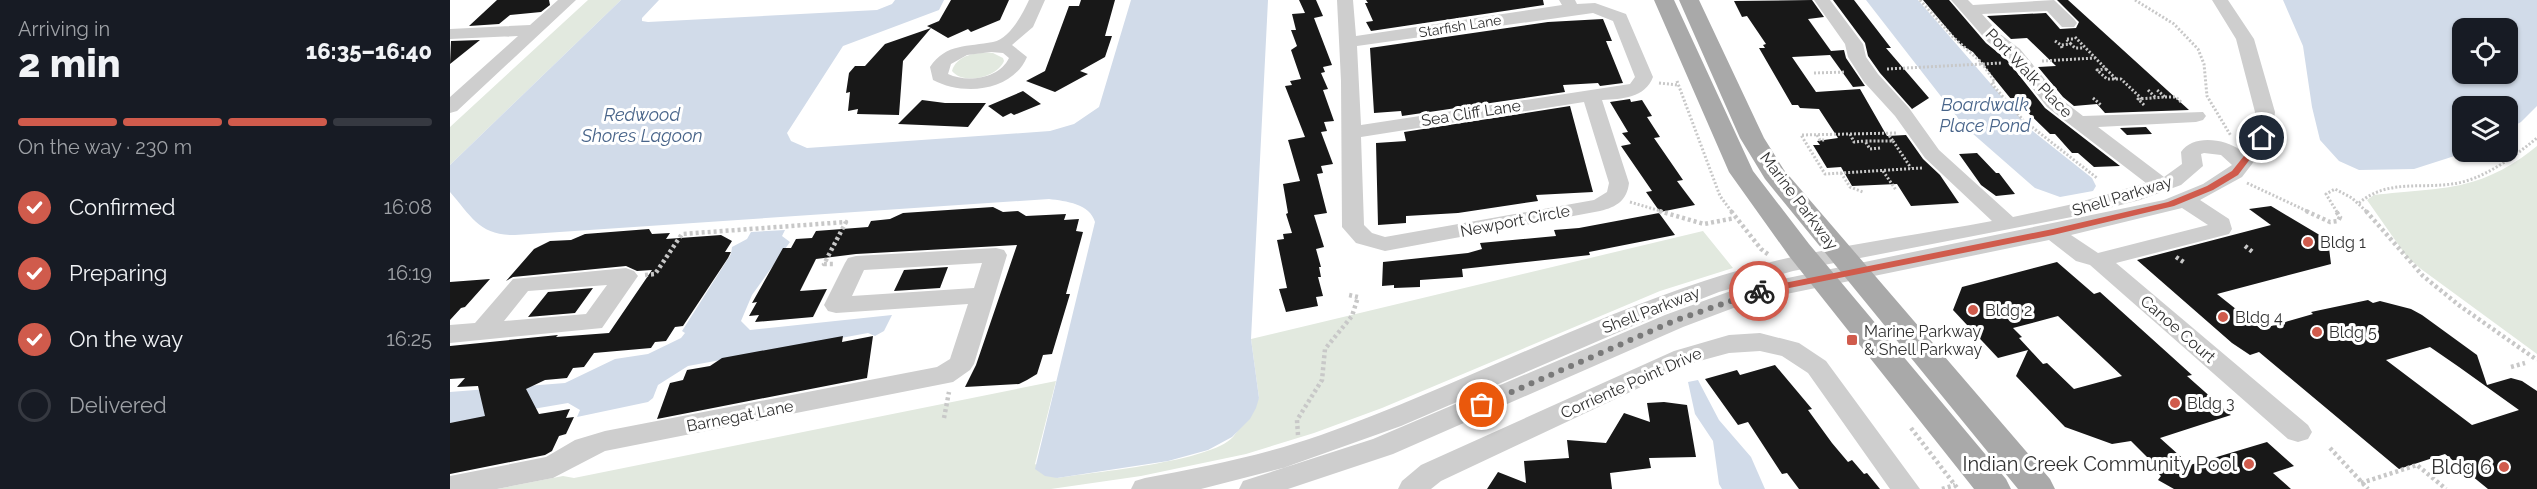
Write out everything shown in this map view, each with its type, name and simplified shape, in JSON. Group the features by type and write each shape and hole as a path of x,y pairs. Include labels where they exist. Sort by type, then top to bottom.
{"main road":[{"name":"Marine Parkway","path":"1664,0 1741,172 2038,489"},
{"name":"Marine Parkway","path":"1689,0 1752,138 1831,266 1995,489"}],"street":[{"path":"450,107 568,0"},
{"path":"999,47 1027,23 1037,0"},
{"name":"Newport Circle","path":"1345,0 1352,132 1353,226 1360,236 1376,243 1391,244 1604,204 1615,198"},
{"path":"1822,0 1854,44 1857,57 1932,154 2008,224"},
{"path":"2220,0 2245,39 2265,112 2262,138 2240,162"},
{"path":"1964,5 2048,3 2068,22"},
{"path":"1569,4 1595,8 1620,18 1644,77 1641,86 1632,91 1591,94 1619,183 1619,193 1615,198"},
{"name":"Starfish Lane","path":"1348,42 1569,4"},
{"name":"Port Walk Place","path":"1964,5 2037,79 2044,93 2161,185"},
{"path":"450,34 534,30"},
{"name":"Sea Cliff Lane","path":"1352,132 1591,94"},
{"path":"2078,122 2196,116"},
{"name":"Shell Parkway","path":"1145,489 1240,469 1383,422 1674,298 1831,266 2008,224 2089,208 2161,185 2189,173 2193,165 2191,152 2198,146 2221,148 2242,166 2235,173 2185,200 2062,230 1831,266 1684,317 1383,447 1252,489"},
{"path":"2102,259 2221,230 2221,224 2185,200"},
{"name":"Canoe Court","path":"2062,230 2081,254 2102,259 2298,432"},
{"name":"Barnegat Lane","path":"450,487 553,467 585,447 605,441 944,375 961,364 996,255 856,262"},
{"path":"856,262 836,305 983,295"},
{"path":"482,331 521,284 626,276"},
{"path":"450,334 593,322 626,276"},
{"name":"Corriente Point Drive","path":"1412,489 1431,473 1683,357 1729,344 1760,342 1790,349 1817,367 1906,489"}],"path":[{"path":"1920,0 1961,47 1974,55 1995,82 1991,83 2023,120 2097,178"},
{"path":"2134,0 2176,25 2197,48 2204,62 2203,84 2240,162 2330,222 2338,221 2340,217 2327,198 2328,192 2339,190 2359,203 2408,264 2537,360"},
{"path":"2068,22 2065,25 2075,39 2116,79"},
{"path":"2075,39 2066,39 2075,48"},
{"path":"2055,41 2063,47 2084,48"},
{"path":"2063,47 2071,44"},
{"path":"2021,62 2095,58"},
{"path":"1918,68 1977,64"},
{"path":"2106,69 2097,70 2107,79 2121,79 2142,99"},
{"path":"2156,89 2164,97 2138,99 2157,118"},
{"path":"2148,90 2156,98"},
{"path":"2094,98 2101,105"},
{"path":"1917,132 1801,135 1825,174 1947,167"},
{"path":"1816,134 1820,140 1827,139 1825,134"},
{"path":"1850,134 1854,142 1893,141"},
{"path":"1888,134 1911,169"},
{"path":"2359,203 2368,193 2384,188 2464,181 2502,165 2537,138"},
{"path":"1865,141 1870,149 1880,148"},
{"path":"1883,171 1896,190"},
{"path":"1841,173 1850,188 1863,192"},
{"path":"1615,198 1704,224 1735,218"},
{"path":"626,276 655,274 682,234 846,222 824,264 856,262"},
{"path":"2245,246 2254,253"},
{"path":"1303,450 1297,420 1322,384 1326,367 1325,349 1352,316 1358,297 1349,295"},
{"path":"2511,367 2525,363"},
{"path":"2330,448 2368,489"},
{"path":"2361,483 2417,465 2446,489"},
{"path":"1942,489 1955,485"}],"shaded area":[{"path":"588,0 621,0 450,165 450,127"},
{"path":"993,53 1003,58 1004,61 994,72 979,78 964,78 952,71 958,61 969,55"},
{"path":"2537,146 2537,354 2407,257 2367,200 2374,195 2460,185 2497,172 2518,162 2518,160"},
{"path":"1703,231 1733,268 1660,291 1382,408 1314,433 1246,454 1141,476 1051,489 497,489 563,476 574,478 1056,381 1035,464 1057,478 1150,465 1201,453 1220,446 1233,437 1259,398 1251,339"}],"water":[{"name":"Redwood Shores Lagoon","path":"621,0 659,0 642,18 642,21 648,22 877,10 892,4 895,0 944,0 939,10 843,46 787,133 791,141 807,148 1050,131 1074,124 1099,107 1131,0 1268,0 1251,339 1259,398 1250,419 1232,437 1208,450 1168,461 1057,478 1045,476 1035,469 1095,222 1083,207 1070,202 1049,199 515,235 493,232 477,223 450,192 450,165"},
{"name":"Boardwalk Place Pond","path":"1866,0 1918,0 2030,129 2092,178 2096,186 2093,191 2060,197 2035,188 1964,126"},
{"path":"2283,0 2537,0 2537,106 2518,124 2518,96 2452,96 2452,157 2414,169 2359,170 2339,161 2320,140 2312,107 2303,46"},
{"path":"785,230 782,236 790,242 752,295 741,321 750,330 892,315 884,331 875,336 868,333 688,366 658,385 653,398 648,402 577,417 580,410 568,403 450,423 450,392 565,383 615,359 648,354 681,338 685,333 682,331 731,254 732,247 747,239 751,232"},
{"path":"1698,380 1719,420 1751,457 1765,489 1722,489 1719,484 1713,441 1695,414 1688,382"}],"building":[{"path":"497,0 549,0 550,5 541,12 510,15 499,24 469,26"},
{"path":"951,0 1009,0 1000,20 971,32 968,29 948,38 927,26 939,21"},
{"path":"1081,0 1115,0 1105,36 1112,36 1105,57 1080,71 1088,74 1055,92 1026,81 1045,71 1069,6 1079,6"},
{"path":"1299,0 1316,0 1323,16 1314,18 1332,65 1323,67 1325,72 1321,73 1328,89 1323,90 1334,121 1324,122 1327,131 1321,132 1333,164 1321,166 1323,173 1317,174 1327,213 1314,215 1324,247 1316,249 1321,267 1319,267 1321,277 1318,277 1323,296 1316,297 1318,306 1286,312 1279,289 1287,288 1277,240 1284,239 1283,234 1292,233 1286,214 1288,213 1283,184 1300,181 1288,140 1305,137 1285,86 1292,85 1290,81 1301,79 1291,50 1297,46 1291,30 1296,30 1292,14 1305,13"},
{"path":"1366,0 1543,0 1544,5 1371,31 1366,22 1373,21 1365,3 1368,3"},
{"path":"1812,0 1824,17 1808,19 1831,51 1844,50 1846,58 1865,86 1853,87 1830,55 1792,57 1816,92 1860,89 1887,136 1906,135 1923,159 1940,175 1959,203 1911,206 1897,184 1852,186 1841,167 1827,168 1813,145 1820,145 1817,141 1838,138 1819,109 1792,105 1759,48 1765,48 1763,45 1766,44 1747,16 1742,17 1734,1"},
{"path":"1833,0 1854,0 1891,48 1886,48 1929,98 1912,109 1880,73 1868,56 1865,43"},
{"path":"1923,0 1949,0 1986,43 2007,60 2045,108 2120,166 2094,167 2078,153 2072,153 2055,134 2050,134 2019,104 2015,104 1973,52 1961,45"},
{"path":"2057,0 2068,0 2189,110 2105,113 2097,104 2074,106 2063,97 2038,67 2056,66 2027,38 2011,39 1987,16 2046,13 2060,29 2076,28 2079,22"},
{"path":"1603,19 1612,41 1606,41 1623,83 1600,86 1598,83 1563,85 1565,92 1402,116 1401,111 1374,113 1370,48 1548,22"},
{"path":"931,28 903,61 899,115 857,114 858,109 848,111 850,92 846,93 849,73 855,66 865,66 885,44"},
{"path":"480,40 450,64 451,41"},
{"path":"1023,91 1041,104 1003,117 988,106"},
{"path":"1630,99 1631,102 1642,100 1652,116 1647,117 1660,137 1654,138 1683,180 1677,181 1695,205 1660,212 1646,192 1652,191 1621,146 1631,144 1622,133 1628,132 1610,102"},
{"path":"922,100 945,103 986,103 968,127 898,124"},
{"path":"1570,106 1593,192 1536,195 1538,201 1458,213 1406,216 1406,223 1378,225 1376,143 1406,141 1404,132"},
{"path":"2146,127 2152,134 2127,135 2120,128"},
{"path":"1977,153 1996,173 1999,173 2015,194 1996,196 1981,185 1959,154"},
{"path":"2271,206 2328,240 2331,264 2217,294 2261,329 2313,314 2311,312 2368,300 2373,303 2380,301 2411,309 2422,315 2477,355 2487,385 2511,378 2522,381 2537,391 2537,489 2488,489 2445,454 2399,469 2259,352 2250,355 2232,343 2137,260 2271,225 2249,209","holes":["2430,347 2519,410 2472,425 2386,360"]},
{"path":"993,207 1003,212 1018,211 1026,216 1066,214 1064,220 1079,219 1076,231 1083,232 1066,294 1070,294 1052,354 1043,355 1037,374 1019,384 965,387 976,365 1017,245 856,254 816,259 800,291 827,289 813,317 755,322 759,315 749,316 757,302 752,303 783,248 791,248 796,239 812,238 816,231 868,227 871,221 890,219 903,213"},
{"path":"1659,213 1675,235 1589,252 1590,255 1462,269 1463,277 1420,280 1420,287 1382,286 1383,262 1468,253 1482,249 1480,243 1556,236 1554,230 1579,228"},
{"path":"649,229 652,234 670,233 666,239 721,235 732,241 725,252 731,252 728,258 683,326 675,327 666,341 655,342 651,348 594,353 584,367 573,368 567,378 545,380 526,389 539,414 570,409 566,418 574,417 566,434 559,436 552,451 545,455 450,474 450,423 485,416 478,386 457,387 465,378 450,379 450,346 558,335 556,337 609,333 652,270 637,271 626,266 513,277 506,281 534,249 550,241 571,240 585,234"},
{"path":"2057,262 2094,294 2100,292 2192,375 2187,376 2231,415 2160,438 2190,465 2267,442 2294,466 2273,473 2291,489 2174,489 2158,480 2161,476 2151,466 2155,465 2131,441 2112,444 2065,427 2016,376 2028,350 1998,358 1953,310 1962,287","holes":["2058,316 2122,376 2074,389 2047,363 2043,364 2013,328"]},
{"path":"948,267 940,288 894,291 904,270"},
{"path":"490,279 465,307 461,308 450,320 450,282"},
{"path":"593,288 575,313 528,317 548,292"},
{"path":"843,336 842,342 873,336 867,378 657,419 670,383 683,380 687,370 710,366 722,358"},
{"path":"1775,365 1812,409 1808,410 1848,462 1852,460 1880,489 1799,489 1787,473 1782,474 1748,422 1738,425 1705,379 1737,370 1740,375"},
{"path":"1664,402 1687,405 1696,457 1649,458 1651,468 1610,473 1612,489 1487,489 1498,472 1526,483 1524,461 1569,458 1567,440 1606,443 1624,413 1650,422 1647,403"}],"way so far":[{"path":"1482,405 1674,321 1759,291"}],"place":[{"name":"Bldg 1","path":"2308,242"},
{"name":"Bldg 2","path":"1973,310"},
{"name":"Bldg 4","path":"2223,317"},
{"name":"Bldg 5","path":"2317,332"},
{"name":"Marine Parkway & Shell Parkway","path":"1852,340"},
{"name":"Bldg 3","path":"2175,403"},
{"name":"Indian Creek Community Pool","path":"2249,464"},
{"name":"Bldg 6","path":"2504,467"}],"route":[{"path":"1759,291 2053,232 2185,200 2210,188 2240,169 2242,161 2255,150 2262,138"}]}
